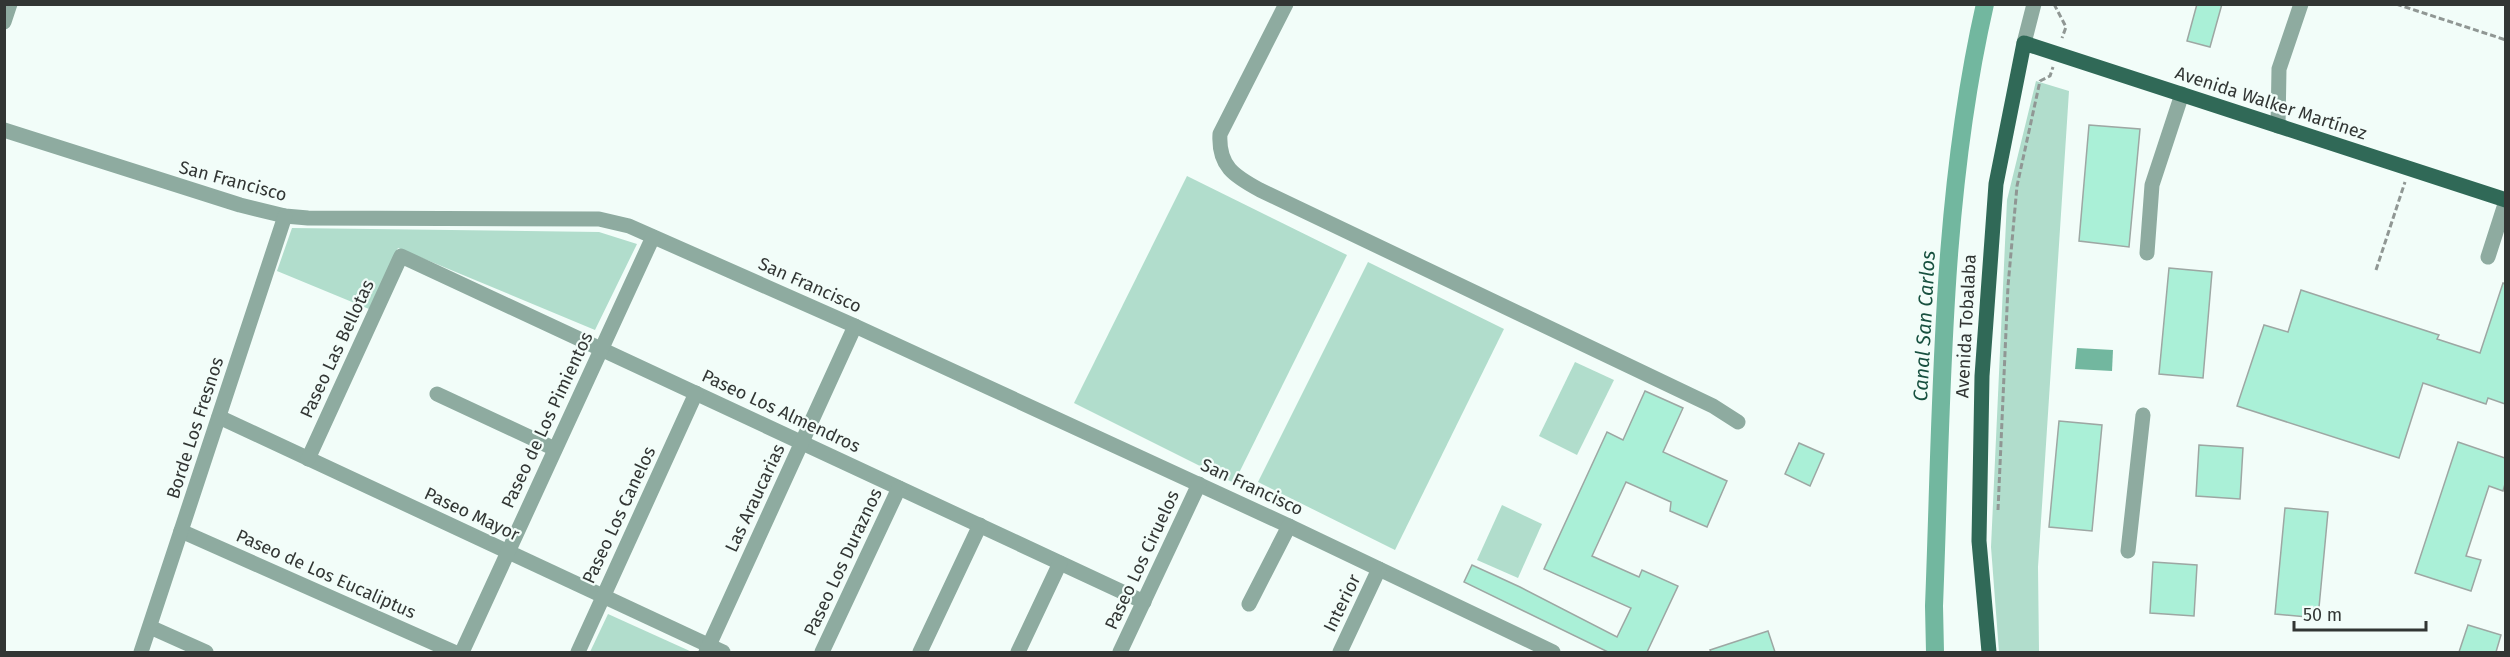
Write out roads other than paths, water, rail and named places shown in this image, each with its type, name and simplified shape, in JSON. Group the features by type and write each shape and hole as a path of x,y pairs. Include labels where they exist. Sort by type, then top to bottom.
{"main road":[{"name":"Avenida Walker Martínez","path":"2024,43 2505,201"},
{"name":"Avenida Tobalaba","path":"1989,652 1979,541 1983,365 1996,184 2024,43"}],"street":[{"path":"4,22 10,4"},
{"path":"1286,4 1220,134 1219,148 1234,174 1271,195 1713,406 1738,422"},
{"name":"Avenida Tobalaba","path":"2024,43 2034,4"},
{"path":"2278,126 2279,69 2301,4"},
{"path":"2147,253 2152,185 2182,94"},
{"name":"San Francisco","path":"4,130 240,206 285,216 599,219 629,226 855,326 1199,484 1553,652"},
{"path":"2488,257 2505,201"},
{"name":"Borde Los Fresnos","path":"141,652 285,216"},
{"name":"Paseo de Los Pimientos","path":"462,652 653,237"},
{"name":"Paseo Los Almendros","path":"401,256 1144,602"},
{"name":"Paseo Las Bellotas","path":"308,459 401,256"},
{"name":"Las Araucarias","path":"707,649 855,326"},
{"name":"Paseo Los Canelos","path":"578,652 696,393"},
{"path":"437,394 555,449"},
{"path":"2128,551 2143,415"},
{"name":"Paseo Mayor","path":"219,417 603,596 707,649 723,652"},
{"name":"Paseo Los Ciruelos","path":"1120,652 1199,484"},
{"name":"Paseo Los Duraznos","path":"822,652 899,488"},
{"path":"920,652 980,525"},
{"path":"1249,604 1288,526"},
{"name":"Paseo de Los Eucaliptus","path":"181,531 454,652"},
{"path":"1018,652 1060,563"},
{"name":"Interior","path":"1340,652 1379,569"},
{"path":"150,627 206,652"}],"waterway":[{"name":"Canal San Carlos","path":"1935,652 1934,606 1942,380 1951,228 1970,78 1985,4"}]}
